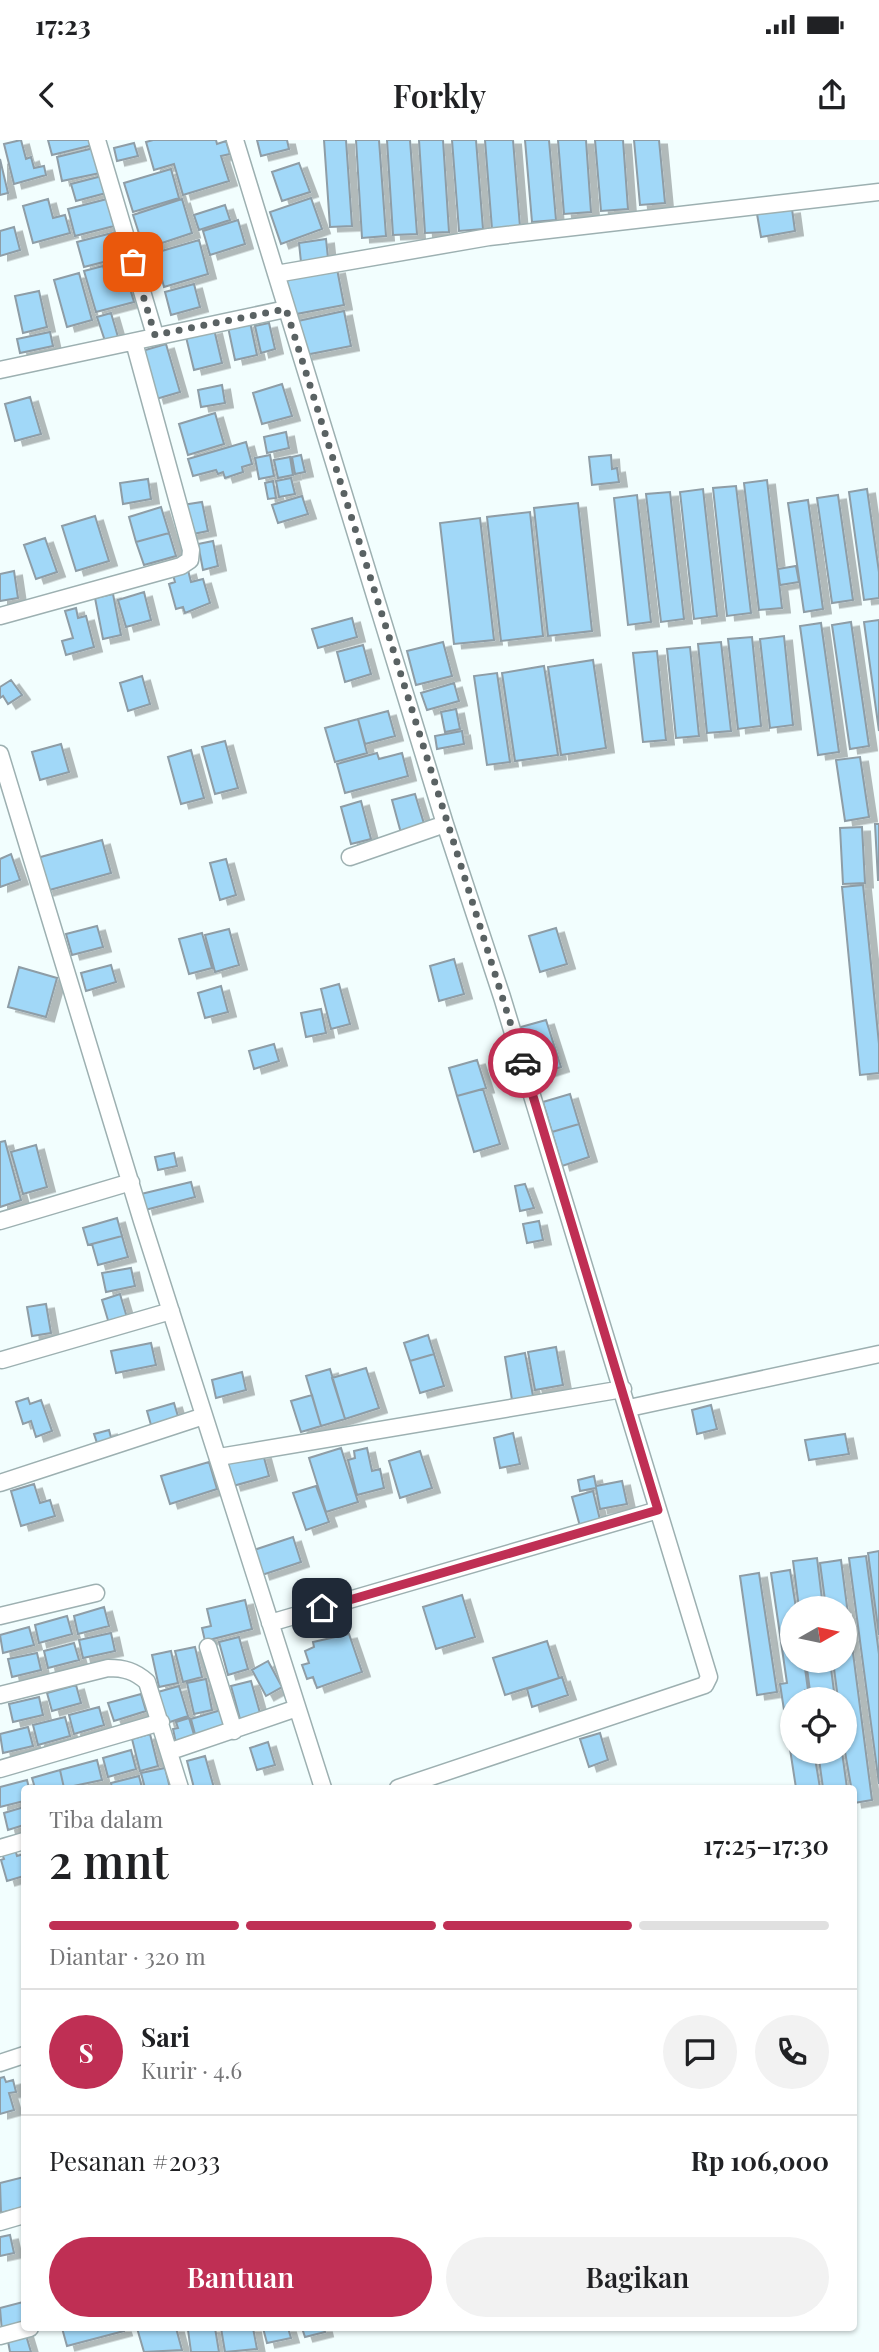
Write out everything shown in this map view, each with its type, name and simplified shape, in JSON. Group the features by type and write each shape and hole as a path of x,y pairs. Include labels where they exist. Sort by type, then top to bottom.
{"street":[{"path":"97,140 155,335"},
{"path":"235,140 445,824 502,997 629,1408 709,1677 705,1685 407,1785"},
{"path":"276,274 489,237 879,192"},
{"path":"0,370 286,309"},
{"path":"0,616 181,566 190,560 191,550 134,342"},
{"path":"0,754 171,1311 322,1785"},
{"path":"350,857 445,824"},
{"path":"0,1221 131,1182"},
{"path":"2,1360 171,1311"},
{"path":"629,1408 879,1354"},
{"path":"219,1457 623,1389"},
{"path":"0,1483 204,1416"},
{"path":"270,1623 658,1510"},
{"path":"0,1616 96,1593"},
{"path":"208,1647 234,1731"},
{"path":"0,1695 108,1668 122,1668 139,1675 147,1682 171,1751 179,1785"},
{"path":"171,1751 298,1708"},
{"path":"0,1769 161,1722"},
{"path":"0,1847 21,1842"},
{"path":"0,2063 21,2056"},
{"path":"0,2222 21,2216"},
{"path":"0,2336 21,2330"}],"building":[{"path":"21,140 26,159 31,157 34,168 44,166 46,175 14,184 4,144"},
{"path":"48,140 92,140 93,145 52,155"},
{"path":"216,140 217,144 226,141 230,154 221,156 229,181 183,195 174,164 154,170 146,142"},
{"path":"257,140 287,140 289,149 261,156"},
{"path":"324,140 346,140 352,226 330,227"},
{"path":"356,140 379,140 386,236 362,238"},
{"path":"387,140 410,140 417,234 393,235"},
{"path":"419,140 443,140 449,232 425,233"},
{"path":"452,140 476,140 483,229 459,231"},
{"path":"485,140 513,140 520,227 492,229"},
{"path":"525,140 549,140 556,220 532,222"},
{"path":"558,140 586,140 591,212 564,214"},
{"path":"595,140 623,140 628,209 601,211"},
{"path":"634,140 659,140 665,203 640,205"},
{"path":"134,143 138,156 117,161 114,148"},
{"path":"94,148 100,173 62,181 57,157"},
{"path":"0,159 8,193 0,195"},
{"path":"299,163 310,192 282,201 272,172"},
{"path":"171,169 179,198 133,212 124,183"},
{"path":"102,176 106,193 76,201 71,184"},
{"path":"311,198 322,229 281,244 270,212"},
{"path":"48,199 53,218 65,215 70,233 33,243 23,206"},
{"path":"107,199 114,226 75,236 68,209"},
{"path":"182,199 192,233 144,249 133,215"},
{"path":"225,205 230,220 199,230 194,215"},
{"path":"792,209 795,231 761,237 757,214"},
{"path":"238,220 245,244 210,255 203,231"},
{"path":"14,227 20,250 0,256 0,231"},
{"path":"116,232 123,257 84,267 77,242"},
{"path":"326,239 328,258 301,262 299,243"},
{"path":"199,240 208,274 164,287 155,253"},
{"path":"103,266 107,278 125,272 134,302 96,312 84,271"},
{"path":"337,269 344,305 291,315 284,279"},
{"path":"79,273 92,320 67,327 54,280"},
{"path":"194,284 200,307 171,315 165,292"},
{"path":"39,291 47,327 23,333 15,296"},
{"path":"344,311 351,346 305,355 298,321"},
{"path":"111,313 118,337 105,341 97,317"},
{"path":"250,322 257,355 235,360 228,327"},
{"path":"269,323 275,349 261,353 255,326"},
{"path":"214,329 222,363 194,370 186,337"},
{"path":"50,332 53,346 20,353 17,339"},
{"path":"166,344 180,392 156,399 142,351"},
{"path":"282,384 292,416 262,424 253,393"},
{"path":"222,385 225,403 201,407 198,390"},
{"path":"30,397 41,434 15,441 5,404"},
{"path":"215,413 224,444 188,455 179,424"},
{"path":"286,432 289,448 267,453 264,437"},
{"path":"246,442 252,464 242,467 243,472 225,478 223,472 218,474 216,470 193,476 188,459"},
{"path":"270,455 274,476 259,479 255,458"},
{"path":"301,455 305,472 295,474 292,457"},
{"path":"611,455 612,469 617,468 619,482 592,485 589,457"},
{"path":"290,457 293,475 278,478 274,460"},
{"path":"291,478 295,494 279,497 276,481"},
{"path":"148,479 151,499 123,504 120,483"},
{"path":"767,480 782,608 759,610 744,483"},
{"path":"273,481 276,498 268,499 265,483"},
{"path":"736,486 751,613 727,616 713,488"},
{"path":"703,489 717,616 694,619 680,492"},
{"path":"867,489 879,572 879,598 864,600 849,492"},
{"path":"670,492 684,619 661,622 646,494"},
{"path":"637,495 651,622 628,625 614,498"},
{"path":"838,495 853,600 832,603 817,498"},
{"path":"302,496 308,514 278,523 272,505"},
{"path":"808,500 823,609 804,612 788,503"},
{"path":"202,502 208,531 188,535 182,505"},
{"path":"578,503 592,631 548,636 534,508"},
{"path":"161,507 169,533 136,542 129,517"},
{"path":"530,512 543,636 501,641 487,517"},
{"path":"95,516 109,561 76,571 62,526"},
{"path":"480,518 494,640 454,644 440,523"},
{"path":"169,533 176,556 144,565 136,542"},
{"path":"45,538 57,572 36,579 24,545"},
{"path":"213,541 218,566 203,570 198,544"},
{"path":"796,566 799,582 780,585 778,569"},
{"path":"188,570 191,582 203,579 210,603 185,613 183,607 176,609 169,584 175,582 173,575"},
{"path":"14,571 18,598 0,601 0,574"},
{"path":"144,592 151,620 126,627 118,600"},
{"path":"113,594 121,635 103,639 95,598"},
{"path":"76,608 78,618 86,616 94,647 66,655 62,641 73,638 65,611"},
{"path":"352,618 357,637 318,648 312,629"},
{"path":"879,620 879,731 864,622"},
{"path":"851,622 869,746 850,749 832,625"},
{"path":"821,623 839,752 818,755 800,626"},
{"path":"784,636 793,725 770,728 760,639"},
{"path":"752,637 761,726 738,729 728,639"},
{"path":"443,642 452,676 416,685 407,651"},
{"path":"721,642 731,731 707,733 698,644"},
{"path":"363,645 371,674 345,682 337,652"},
{"path":"690,647 699,736 676,738 667,649"},
{"path":"657,651 666,740 643,742 633,653"},
{"path":"593,660 606,748 561,755 548,667"},
{"path":"544,666 558,755 515,761 502,673"},
{"path":"497,673 510,762 487,765 474,676"},
{"path":"142,676 150,704 128,711 120,683"},
{"path":"11,680 22,695 8,704 3,696 0,698 0,687"},
{"path":"454,683 459,701 427,710 421,693"},
{"path":"456,709 460,729 445,732 441,712"},
{"path":"388,711 395,736 365,744 358,719"},
{"path":"358,719 367,753 335,762 325,728"},
{"path":"462,731 464,744 437,749 435,736"},
{"path":"225,741 238,788 215,794 202,747"},
{"path":"61,744 69,772 40,780 32,752"},
{"path":"191,750 204,798 181,804 168,757"},
{"path":"377,753 379,759 402,753 408,776 345,793 337,764"},
{"path":"860,757 869,817 845,821 836,760"},
{"path":"415,794 425,827 401,833 392,800"},
{"path":"361,801 371,839 351,844 341,807"},
{"path":"875,824 879,824 879,880 878,880"},
{"path":"862,827 865,883 843,884 840,828"},
{"path":"102,840 111,873 46,891 37,858"},
{"path":"11,854 20,880 0,887 0,859"},
{"path":"226,859 236,895 220,900 210,863"},
{"path":"863,885 879,1044 879,1073 860,1075 842,887"},
{"path":"97,926 103,947 72,955 66,934"},
{"path":"556,928 567,964 540,972 529,936"},
{"path":"229,929 239,965 215,972 205,935"},
{"path":"202,933 212,968 189,974 179,939"},
{"path":"454,959 464,994 439,1001 430,966"},
{"path":"111,965 116,982 86,991 81,973"},
{"path":"19,967 57,978 46,1017 8,1007"},
{"path":"339,984 350,1024 331,1029 321,989"},
{"path":"221,986 228,1012 205,1018 198,993"},
{"path":"321,1009 326,1033 306,1037 301,1013"},
{"path":"546,1020 561,1067 536,1075 521,1027"},
{"path":"274,1044 279,1061 254,1069 249,1051"},
{"path":"477,1060 486,1088 457,1096 449,1068"},
{"path":"483,1089 500,1144 474,1152 457,1096"},
{"path":"570,1094 579,1124 552,1132 543,1102"},
{"path":"579,1124 589,1157 562,1166 552,1132"},
{"path":"5,1141 21,1200 0,1207 0,1142"},
{"path":"36,1145 47,1187 23,1194 11,1152"},
{"path":"174,1153 177,1166 158,1170 155,1157"},
{"path":"191,1182 195,1197 145,1210 141,1194"},
{"path":"525,1184 534,1208 520,1211 515,1186"},
{"path":"117,1218 122,1236 88,1245 83,1228"},
{"path":"539,1221 543,1240 527,1243 523,1224"},
{"path":"122,1236 128,1257 98,1265 92,1244"},
{"path":"131,1268 135,1286 106,1292 102,1273"},
{"path":"120,1294 128,1321 110,1327 102,1300"},
{"path":"46,1304 51,1333 32,1336 27,1307"},
{"path":"428,1335 434,1354 410,1361 404,1343"},
{"path":"151,1343 156,1365 116,1373 111,1351"},
{"path":"556,1347 563,1385 535,1390 528,1352"},
{"path":"525,1353 533,1396 512,1400 505,1357"},
{"path":"434,1354 444,1386 420,1393 410,1361"},
{"path":"366,1368 379,1408 345,1419 332,1378"},
{"path":"330,1369 345,1419 321,1426 306,1376"},
{"path":"242,1372 246,1390 216,1398 212,1380"},
{"path":"312,1395 321,1426 301,1432 291,1401"},
{"path":"28,1398 30,1404 41,1400 52,1431 36,1437 31,1421 23,1424 16,1402"},
{"path":"174,1403 180,1423 153,1432 147,1411"},
{"path":"711,1405 717,1429 697,1434 692,1410"},
{"path":"109,1430 113,1445 99,1449 94,1434"},
{"path":"513,1433 520,1464 500,1468 494,1438"},
{"path":"845,1434 849,1454 809,1460 805,1440"},
{"path":"341,1448 358,1502 326,1512 309,1458"},
{"path":"367,1448 372,1471 380,1469 384,1488 357,1495 348,1460 355,1458 354,1451"},
{"path":"420,1451 432,1488 400,1498 389,1461"},
{"path":"263,1454 269,1476 233,1486 226,1464"},
{"path":"209,1462 217,1489 170,1504 161,1476"},
{"path":"594,1476 596,1486 622,1481 627,1504 600,1509 596,1488 580,1491 578,1480"},
{"path":"34,1484 40,1503 50,1500 55,1516 21,1526 11,1491"},
{"path":"316,1486 329,1522 306,1530 293,1493"},
{"path":"593,1491 601,1524 581,1530 572,1497"},
{"path":"293,1537 301,1562 262,1575 254,1550"},
{"path":"879,1551 879,1635 868,1553"},
{"path":"866,1556 879,1654 879,1784 858,1626 858,1596 854,1596 849,1558"},
{"path":"817,1558 822,1596 797,1596 793,1561"},
{"path":"841,1560 846,1596 824,1596 820,1563"},
{"path":"790,1570 794,1596 780,1596 780,1635 771,1573"},
{"path":"759,1573 777,1692 757,1695 740,1576"},
{"path":"462,1595 475,1637 436,1649 423,1607"},
{"path":"245,1600 252,1629 205,1641 202,1628 211,1626 207,1609"},
{"path":"104,1607 109,1626 78,1634 74,1616"},
{"path":"67,1616 72,1634 39,1643 35,1625"},
{"path":"29,1627 34,1645 3,1653 0,1635"},
{"path":"111,1633 115,1651 83,1658 79,1640"},
{"path":"349,1634 362,1672 317,1688 313,1677 307,1679 302,1665 309,1663 305,1651 314,1647 313,1642"},
{"path":"239,1637 248,1669 228,1675 219,1642"},
{"path":"547,1641 559,1678 505,1695 493,1658"},
{"path":"74,1643 79,1660 48,1668 44,1651"},
{"path":"195,1647 202,1677 183,1682 175,1651"},
{"path":"171,1651 178,1683 159,1687 152,1655"},
{"path":"37,1653 41,1670 12,1677 8,1659"},
{"path":"268,1661 282,1687 266,1696 252,1670"},
{"path":"786,1673 806,1673 808,1687 780,1687 780,1684 787,1683"},
{"path":"808,1673 832,1673 833,1687 809,1687"},
{"path":"835,1673 856,1673 872,1800 857,1802 857,1785 851,1785 847,1764 857,1764 857,1687 836,1687"},
{"path":"562,1677 568,1695 532,1707 527,1689"},
{"path":"206,1679 212,1710 194,1714 187,1683"},
{"path":"251,1681 260,1713 240,1719 231,1686"},
{"path":"76,1685 81,1703 52,1711 47,1693"},
{"path":"179,1686 188,1716 167,1723 158,1692"},
{"path":"141,1694 146,1711 114,1721 108,1703"},
{"path":"39,1697 43,1715 13,1722 9,1704"},
{"path":"99,1707 104,1725 74,1734 69,1715"},
{"path":"221,1710 226,1729 196,1738 191,1719"},
{"path":"65,1717 70,1736 38,1745 33,1725"},
{"path":"189,1718 195,1738 176,1743 173,1729 178,1728 176,1722"},
{"path":"28,1727 33,1746 3,1753 0,1734"},
{"path":"600,1733 608,1760 589,1767 580,1739"},
{"path":"150,1734 158,1766 140,1771 132,1739"},
{"path":"268,1742 275,1765 257,1770 250,1748"},
{"path":"131,1750 136,1769 108,1777 103,1758"},
{"path":"205,1756 213,1785 193,1785 187,1761"},
{"path":"97,1760 102,1780 63,1785 60,1770"},
{"path":"792,1764 816,1764 820,1785 796,1785"},
{"path":"820,1764 844,1764 847,1785 823,1785"},
{"path":"165,1768 169,1785 144,1785 141,1773"},
{"path":"60,1770 63,1785 34,1785 32,1778"},
{"path":"139,1776 141,1785 111,1785"},
{"path":"27,1780 28,1785 21,1785 21,1802 0,1807 0,1787"},
{"path":"21,1808 21,1826 8,1830 4,1813"},
{"path":"15,1849 17,1856 21,1855 21,1877 7,1881 2,1854"},
{"path":"4,2077 6,2082 13,2080 16,2092 9,2093 14,2110 0,2114 0,2078"},
{"path":"21,2178 21,2208 1,2213 0,2183"},
{"path":"10,2235 14,2253 0,2256 0,2237"},
{"path":"21,2303 21,2327 2,2332 0,2308"},
{"path":"63,2331 124,2331 67,2346"},
{"path":"138,2331 177,2331 182,2350 144,2352"},
{"path":"188,2331 216,2331 219,2352 191,2352"},
{"path":"222,2331 254,2331 257,2349 225,2352"},
{"path":"264,2331 289,2331 291,2338 267,2343"},
{"path":"303,2331 325,2331 325,2332 305,2337"},
{"path":"25,2332 31,2352 10,2352 7,2336"}],"way so far":[{"path":"133,262 155,335 286,309 445,824 523,1063"}],"route":[{"path":"322,1608 658,1510 523,1063"}]}
